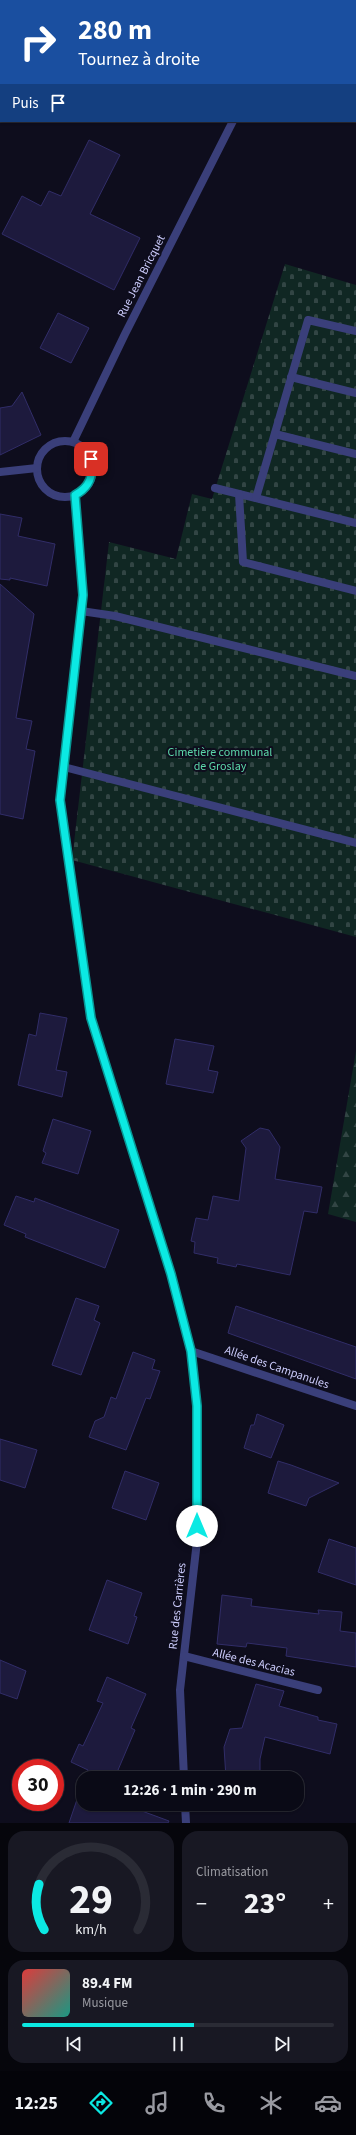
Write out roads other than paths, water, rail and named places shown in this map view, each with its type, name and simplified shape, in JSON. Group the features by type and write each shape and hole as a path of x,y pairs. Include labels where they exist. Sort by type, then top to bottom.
{"street":[{"name":"Rue Jean Bricquet","path":"73,442 125,334 232,122"},
{"path":"256,498 308,320 356,331"},
{"path":"291,377 356,393"},
{"path":"275,434 356,454"},
{"path":"64,441 73,442 86,452 92,468 88,484 83,491 75,495 62,497 49,492 38,478 37,468 42,452 48,446 64,441"},
{"path":"0,472 37,468"},
{"path":"216,488 356,523"},
{"path":"239,494 243,562 356,591"},
{"name":"Rue des Carrières","path":"75,495 83,595 60,800 91,1018 171,1274 191,1351 197,1406 197,1541 180,1690 184,1771"},
{"path":"81,611 115,616 356,676"},
{"path":"64,767 356,843"},
{"name":"Allée des Campanules","path":"191,1351 356,1406"},
{"name":"Allée des Acacias","path":"184,1656 318,1690"},
{"path":"185,1811 186,1823"}],"park label":[{"name":"Cimetière communal de Groslay","path":"220,759"}]}
